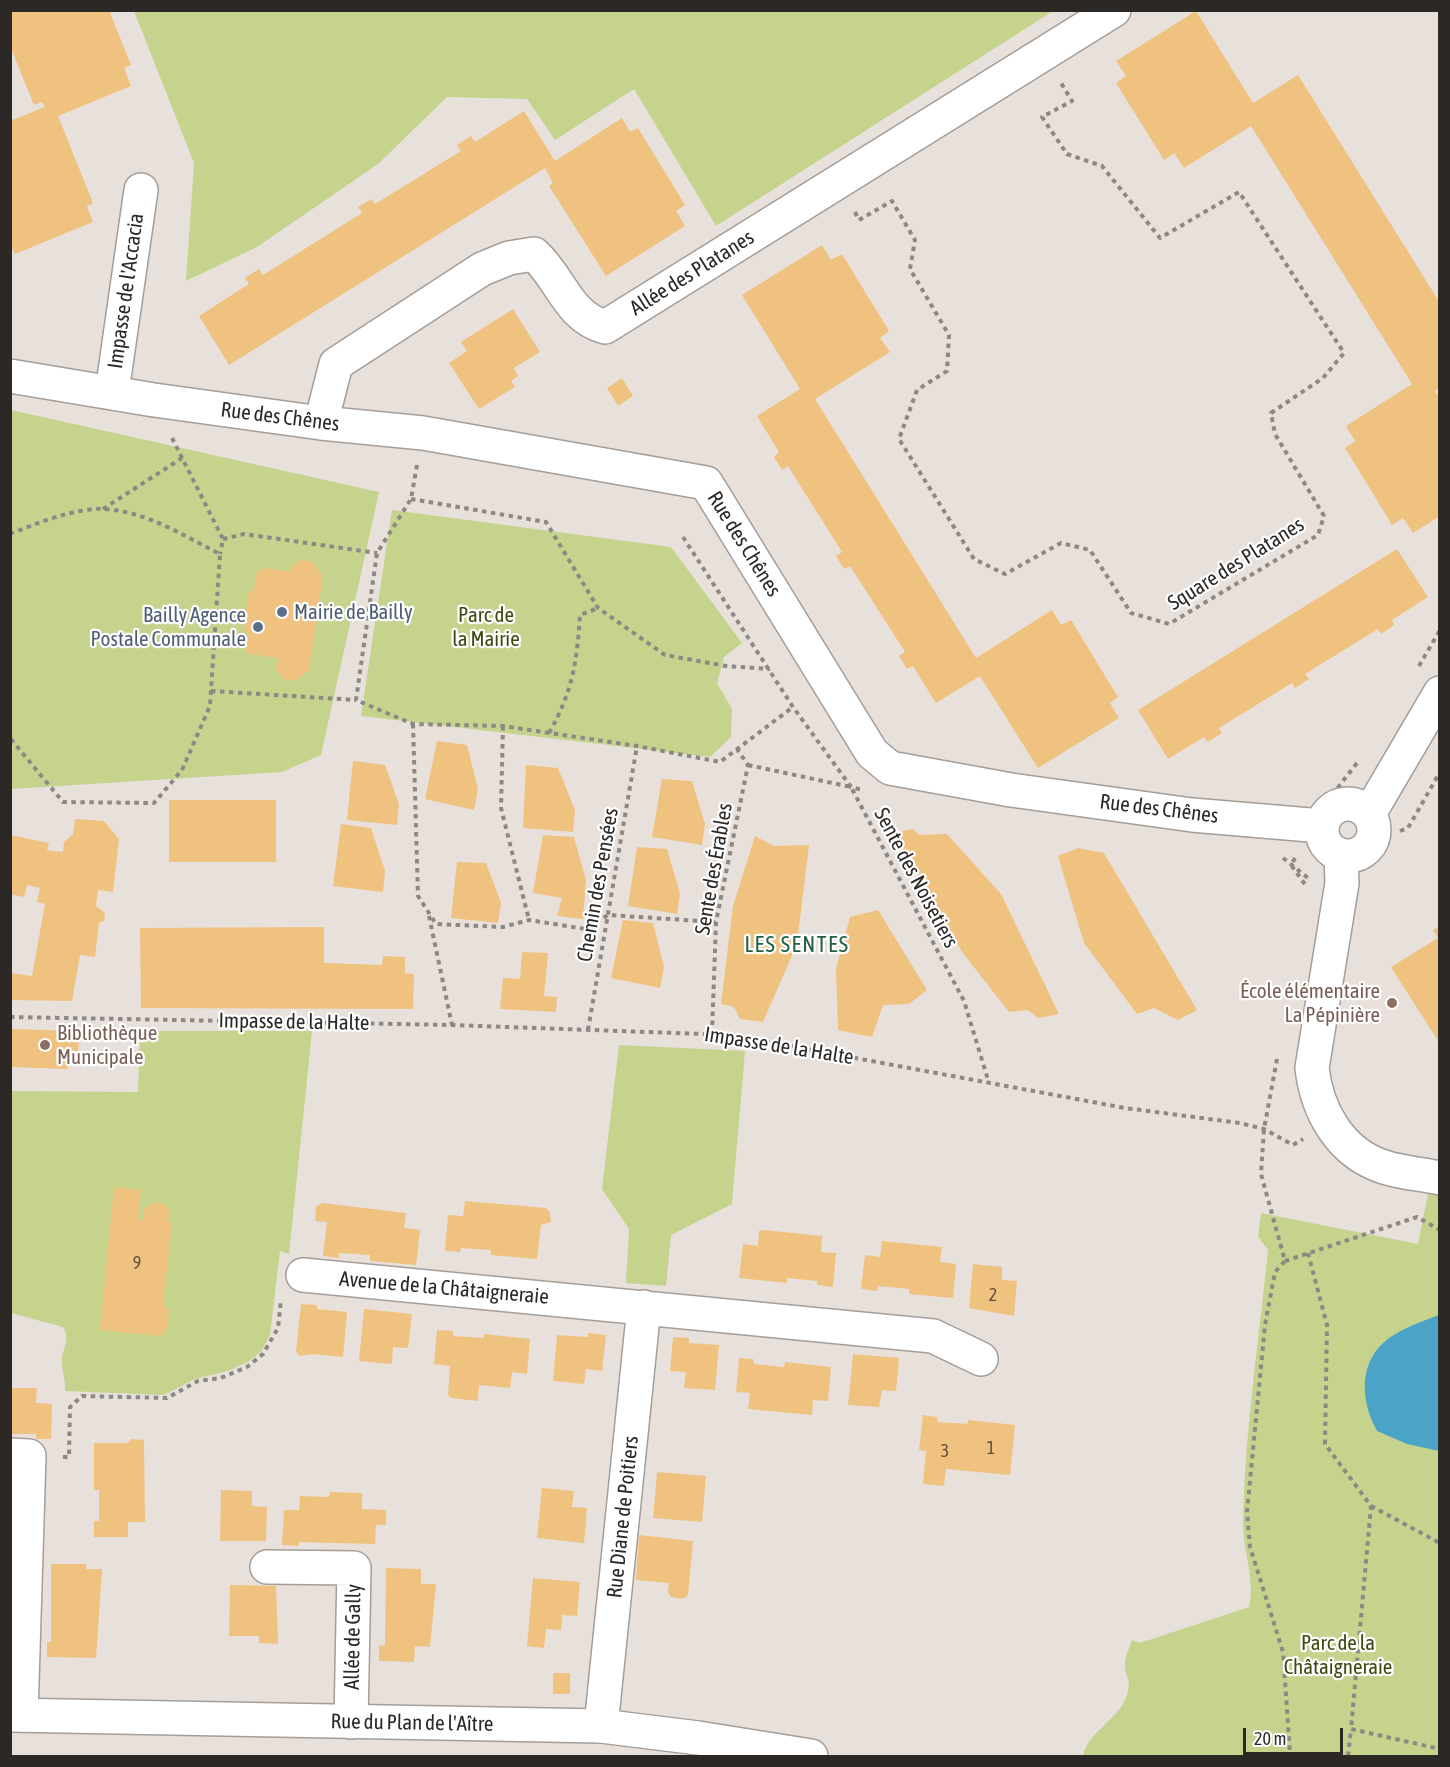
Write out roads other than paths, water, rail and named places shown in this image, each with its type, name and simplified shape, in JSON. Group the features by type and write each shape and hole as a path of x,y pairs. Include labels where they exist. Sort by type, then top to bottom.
{"street":[{"name":"Allée des Platanes","path":"321,423 336,364 482,269 509,258 534,254 546,265 573,309 589,322 605,327 1114,10"},
{"name":"Impasse de l'Accacia","path":"112,392 141,190"},
{"name":"Rue des Chênes","path":"10,376 154,400 321,423 423,433 706,483 872,753 890,768 1011,790 1190,815 1322,826"},
{"path":"1369,814 1440,693"},
{"path":"1347,804 1359,806 1369,814 1375,826 1373,839 1366,850 1354,856 1341,855 1326,844 1322,826 1327,815 1336,807 1347,804"},
{"path":"1341,855 1342,883 1312,1068 1315,1093 1328,1122 1348,1147 1384,1167 1440,1178"},
{"name":"Avenue de la Châtaigneraie","path":"303,1275 933,1336 981,1359"},
{"name":"Rue Diane de Poitiers","path":"601,1726 644,1307"},
{"path":"16,1715 20,1456"},
{"name":"Allée de Gally","path":"267,1567 354,1568 351,1722"},
{"name":"Rue du Plan de l'Aître","path":"16,1715 601,1726 698,1738 811,1756"}],"water":[{"path":"1439,1315 1439,1451 1407,1444 1377,1431 1367,1407 1365,1382 1367,1369 1379,1347 1389,1338 1407,1328"}],"place":[{"name":"Mairie de Bailly","path":"282,612"},
{"name":"Bailly Agence Postale Communale","path":"258,627"},
{"name":"École élémentaire La Pépinière","path":"1392,1003"},
{"name":"Bibliothèque Municipale","path":"45,1045"}],"district":[{"name":"LES SENTES","path":"797,945"}],"park label":[{"name":"Parc de la Mairie","path":"486,627"},
{"name":"Parc de la Châtaigneraie","path":"1338,1655"}]}
